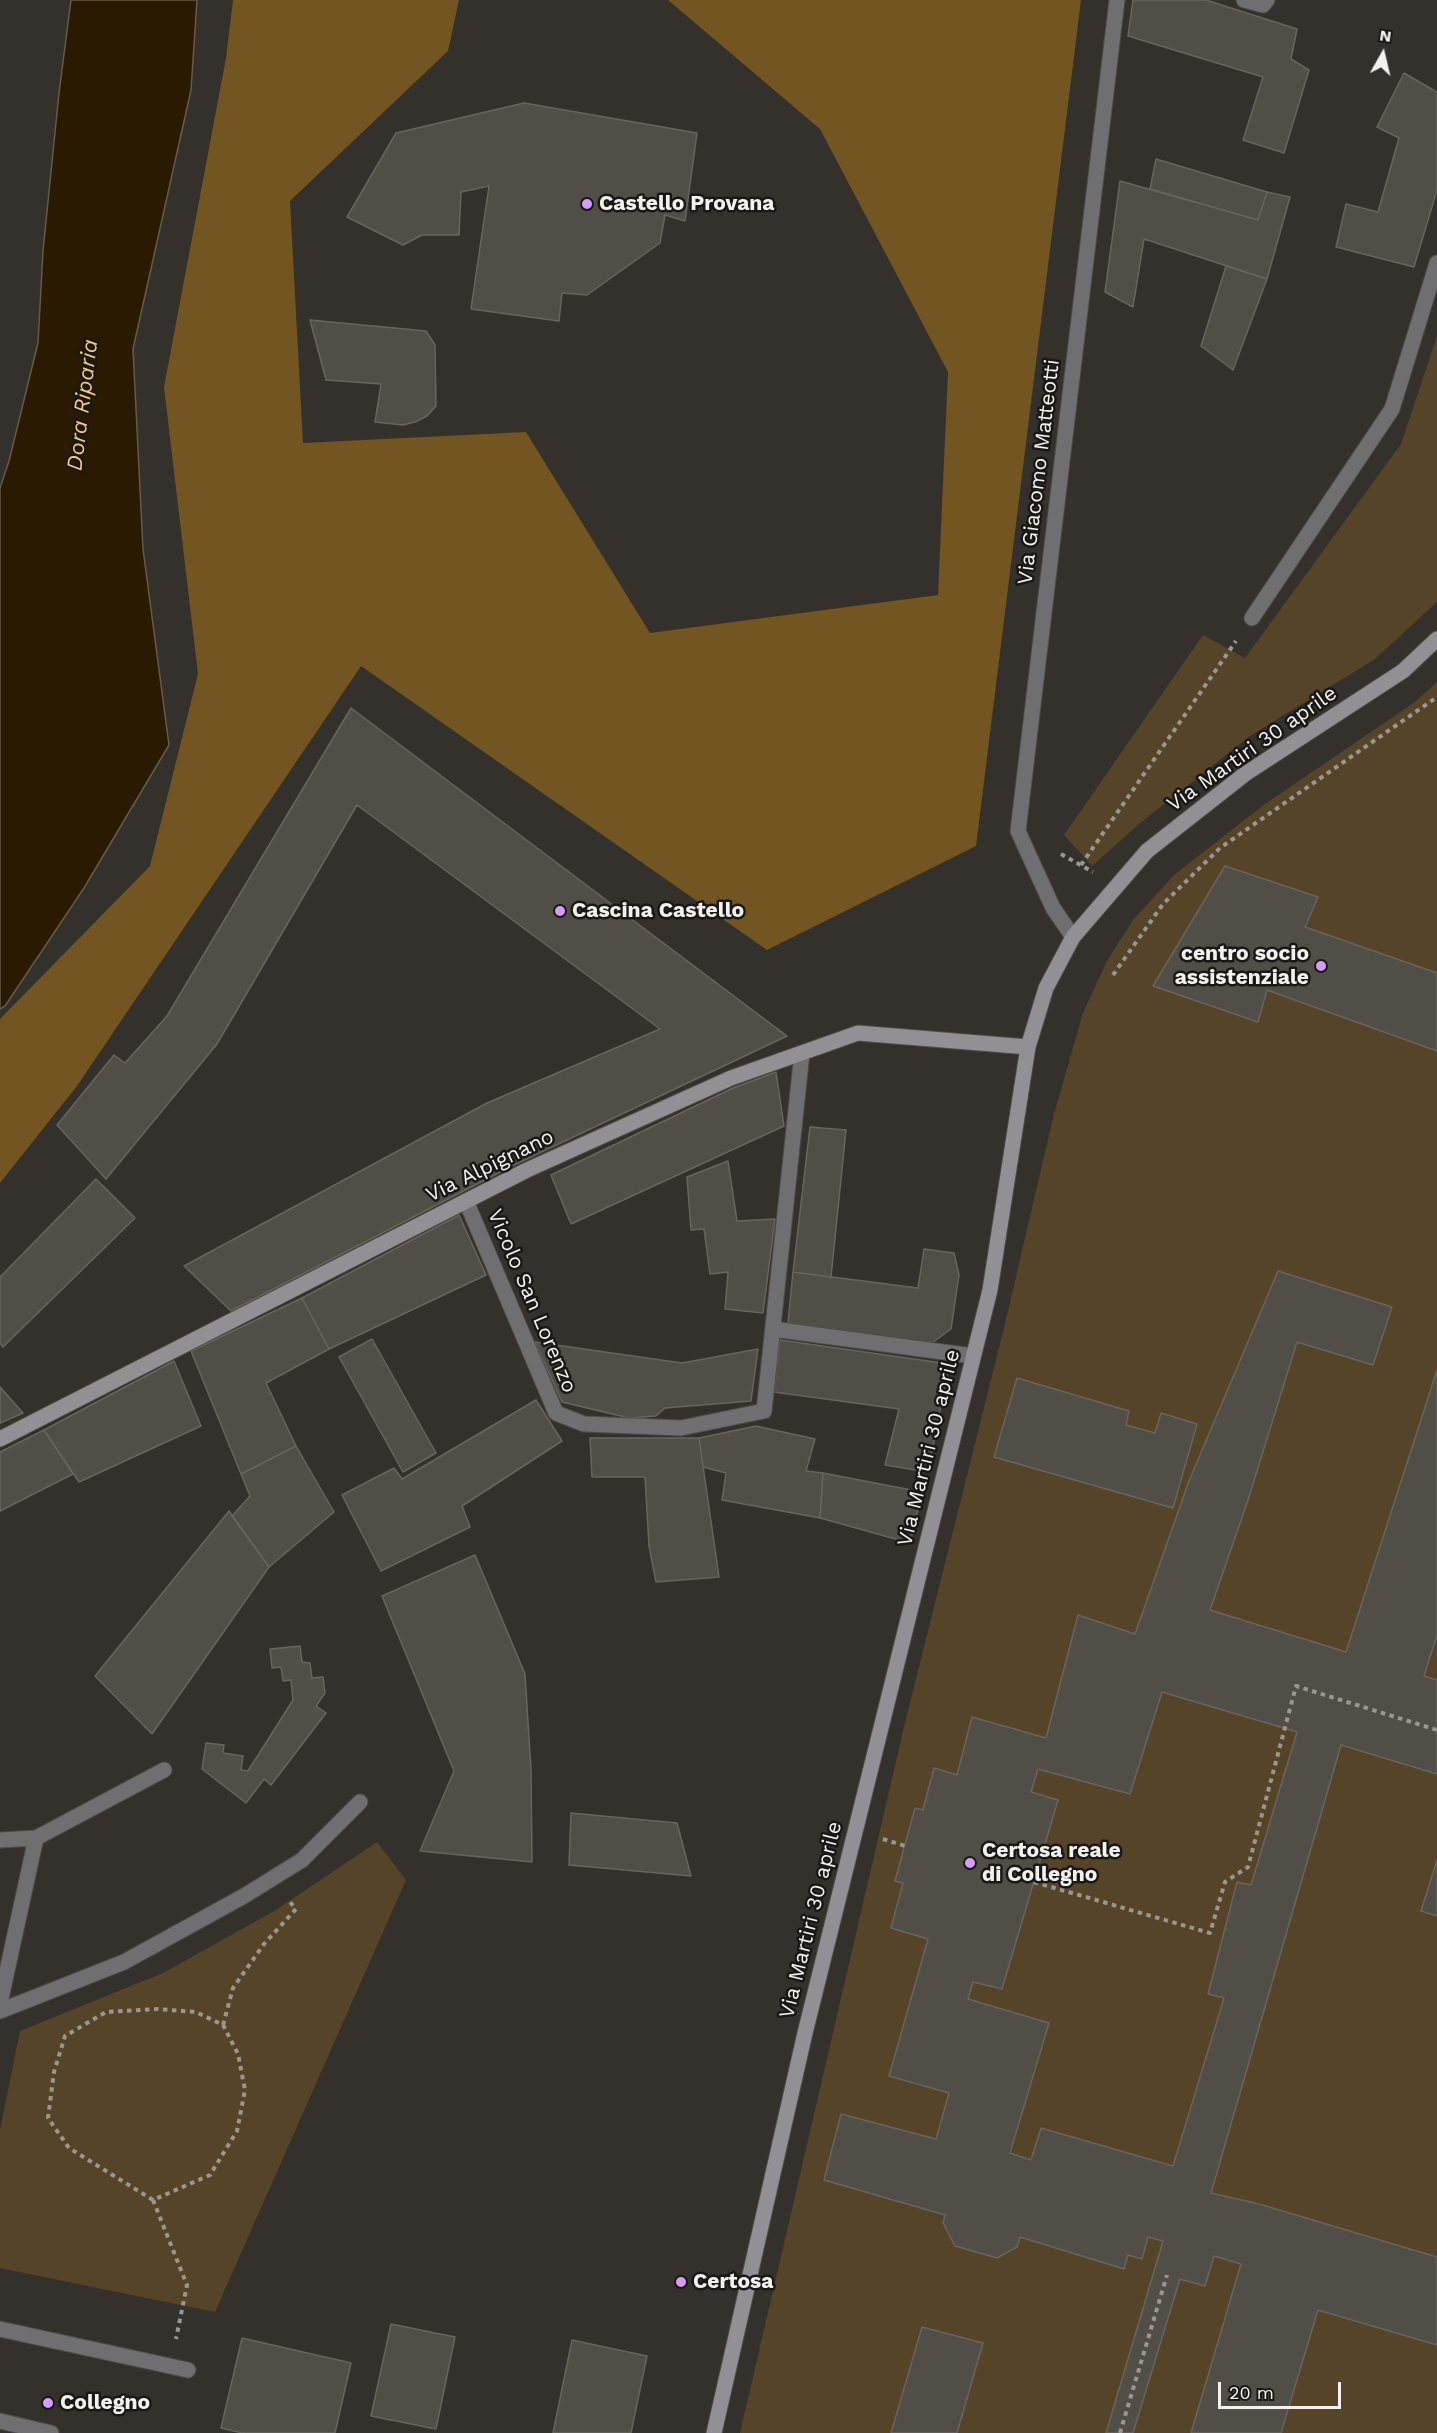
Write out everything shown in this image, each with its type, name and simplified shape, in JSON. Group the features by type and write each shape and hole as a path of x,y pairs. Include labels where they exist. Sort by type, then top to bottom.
{"street":[{"name":"Via Giacomo Matteotti","path":"1073,937 1053,908 1018,831 1117,0"},
{"path":"1244,0 1263,5 1267,0"},
{"path":"1252,618 1392,408 1437,263"},
{"name":"Via Martiri 30 aprile","path":"714,2433 808,2022 990,1290 1028,1047 1046,988 1073,937 1147,851 1245,774 1403,671 1437,639"},
{"name":"Via Alpignano","path":"0,1439 527,1170 731,1078 858,1034 1028,1047"},
{"name":"Vicolo San Lorenzo","path":"466,1201 556,1413 584,1424 681,1428 764,1411 802,1053"},
{"path":"773,1329 973,1356"},
{"path":"0,1840 36,1838 164,1770"},
{"path":"0,2012 124,1962 269,1881 302,1860 360,1802"},
{"path":"0,2003 36,1838"},
{"path":"0,2329 188,2370"},
{"path":"0,2421 51,2433"}],"path":[{"path":"1081,865 1252,618"},
{"path":"1113,975 1163,904 1220,848 1437,697"},
{"path":"1060,853 1117,886"},
{"path":"1034,1882 1210,1934 1225,1882 1248,1867 1296,1686 1437,1730"},
{"path":"223,2025 233,1988 264,1944 296,1909 269,1881"},
{"path":"153,2200 210,2175 237,2131 245,2090 238,2054 223,2025 195,2012 157,2008 106,2012 65,2036 54,2072 48,2118 69,2148 153,2200 188,2285 169,2366"},
{"path":"1120,2433 1167,2275"}],"shaded area":[{"path":"233,0 459,0 448,51 290,201 303,443 526,432 650,633 938,595 948,372 820,129 668,0 1081,0 976,846 767,950 361,666 77,1086 0,1183 0,1019 150,866 198,674 164,387 226,58"},
{"path":"1437,336 1437,602 1375,659 1250,736 1139,824 1092,866 1064,835 1203,635 1245,658 1401,444"},
{"path":"1437,682 1437,2433 740,2433 904,1727 1004,1328 1053,1118 1083,1013 1107,961 1133,920 1174,875 1265,804 1415,702"},
{"path":"377,1842 406,1880 215,2312 0,2268 0,2130 20,2031 163,1973 276,1910"}],"water":[{"name":"Dora Riparia","path":"71,0 197,0 191,90 133,349 143,549 169,745 84,888 5,1006 0,1009 0,488 9,461 38,343 43,251"}],"building":[{"path":"1133,0 1206,0 1297,29 1291,59 1309,70 1284,153 1243,140 1263,77 1128,36"},
{"path":"1404,73 1437,92 1437,190 1414,267 1336,247 1346,204 1378,212 1399,138 1377,127"},
{"name":"Castello Provana","path":"524,103 697,133 685,221 665,215 660,243 587,295 562,293 559,321 471,309 489,186 461,192 459,235 422,235 403,245 347,217 396,133"},
{"path":"1156,159 1267,192 1258,220 1150,189"},
{"path":"1120,181 1258,220 1267,192 1290,197 1267,279 1144,239 1133,307 1105,292"},
{"path":"1226,266 1267,279 1233,370 1201,346"},
{"path":"310,320 426,331 435,345 436,406 427,416 415,422 403,425 375,422 381,384 326,380"},
{"name":"Cascina Castello","path":"351,708 787,1036 514,1165 231,1311 184,1266 487,1103 660,1029 357,805 217,1044 106,1179 57,1125 114,1055 125,1063 167,1016"},
{"path":"1225,866 1318,897 1305,927 1437,973 1437,1051 1267,990 1258,1022 1153,986"},
{"path":"776,1072 784,1126 571,1224 551,1175 733,1088"},
{"path":"810,1127 846,1130 831,1277 793,1272"},
{"path":"728,1161 737,1221 775,1219 763,1313 725,1309 728,1272 710,1274 704,1229 691,1230 687,1177"},
{"path":"96,1179 135,1218 3,1347 0,1343 0,1277"},
{"path":"459,1215 486,1275 329,1349 302,1298"},
{"path":"924,1249 954,1253 959,1275 951,1329 932,1343 788,1323 793,1272 918,1288"},
{"name":"Certosa reale di Collegno","path":"1278,1271 1392,1307 1373,1365 1297,1342 1248,1500 1210,1610 1346,1652 1437,1370 1437,1635 1424,1676 1437,1680 1437,1774 1341,1745 1211,2193 1259,2204 1437,2257 1437,2345 1318,2310 1281,2433 1191,2433 1241,2264 1214,2256 1205,2286 1180,2279 1133,2433 1106,2433 1163,2241 1148,2237 1142,2259 1128,2255 1124,2269 1020,2237 1017,2247 997,2258 955,2246 943,2223 945,2215 824,2180 841,2114 936,2139 949,2093 889,2076 928,1939 891,1928 903,1883 895,1881 915,1808 923,1810 934,1768 957,1775 972,1717 1046,1738 1078,1615 1135,1634 1189,1481","holes":["1162,1692 1297,1732 1251,1885 1237,1882 1208,1994 1224,1998 1173,2166 1041,2128 1031,2160 1010,2153 1049,2023 968,1999 973,1982 1002,1989 1058,1800 1031,1792 1038,1769 1130,1794"]},
{"path":"302,1298 329,1349 266,1383 296,1446 241,1474 191,1351"},
{"path":"372,1339 436,1453 403,1472 339,1357"},
{"path":"780,1340 949,1364 928,1472 885,1465 899,1409 774,1392"},
{"path":"535,1342 682,1363 758,1349 751,1401 665,1408 656,1416 629,1418 562,1402"},
{"path":"174,1361 201,1426 79,1482 44,1430"},
{"path":"1017,1378 1129,1411 1126,1425 1155,1433 1161,1413 1197,1424 1173,1508 994,1457"},
{"path":"0,1387 23,1413 0,1423"},
{"path":"536,1400 562,1441 462,1506 470,1527 381,1571 342,1495 394,1468 402,1479"},
{"path":"756,1426 815,1439 806,1471 823,1473 820,1518 722,1500 726,1473 703,1467 699,1438"},
{"path":"44,1430 73,1474 0,1511 0,1452"},
{"path":"590,1438 699,1438 719,1577 656,1582 649,1546 645,1477 592,1477"},
{"path":"296,1446 334,1512 269,1567 232,1516 250,1496 241,1474"},
{"path":"823,1473 922,1492 910,1543 820,1518"},
{"path":"229,1511 269,1567 152,1734 95,1676"},
{"path":"475,1555 525,1674 531,1770 532,1862 420,1851 454,1771 382,1596"},
{"path":"300,1646 302,1662 310,1663 312,1678 323,1677 325,1693 316,1706 326,1713 271,1785 264,1779 246,1803 202,1769 206,1743 224,1745 223,1753 243,1756 241,1770 248,1771 293,1700 291,1680 283,1681 281,1667 272,1668 270,1649"},
{"path":"571,1813 677,1823 691,1876 569,1865"},
{"path":"1437,1860 1437,1916 1421,1911"},
{"path":"391,2324 455,2337 436,2429 371,2416"},
{"path":"922,2327 983,2343 957,2433 891,2433"},
{"path":"242,2338 351,2363 335,2433 242,2433 221,2428"},
{"path":"572,2340 647,2356 631,2433 553,2433"}],"place":[{"name":"Castello Provana","path":"587,204"},
{"name":"Cascina Castello","path":"560,911"},
{"name":"centro socio assistenziale","path":"1321,966"},
{"name":"Certosa reale di Collegno","path":"970,1863"},
{"name":"Certosa","path":"681,2282"},
{"name":"Collegno","path":"48,2403"}]}
